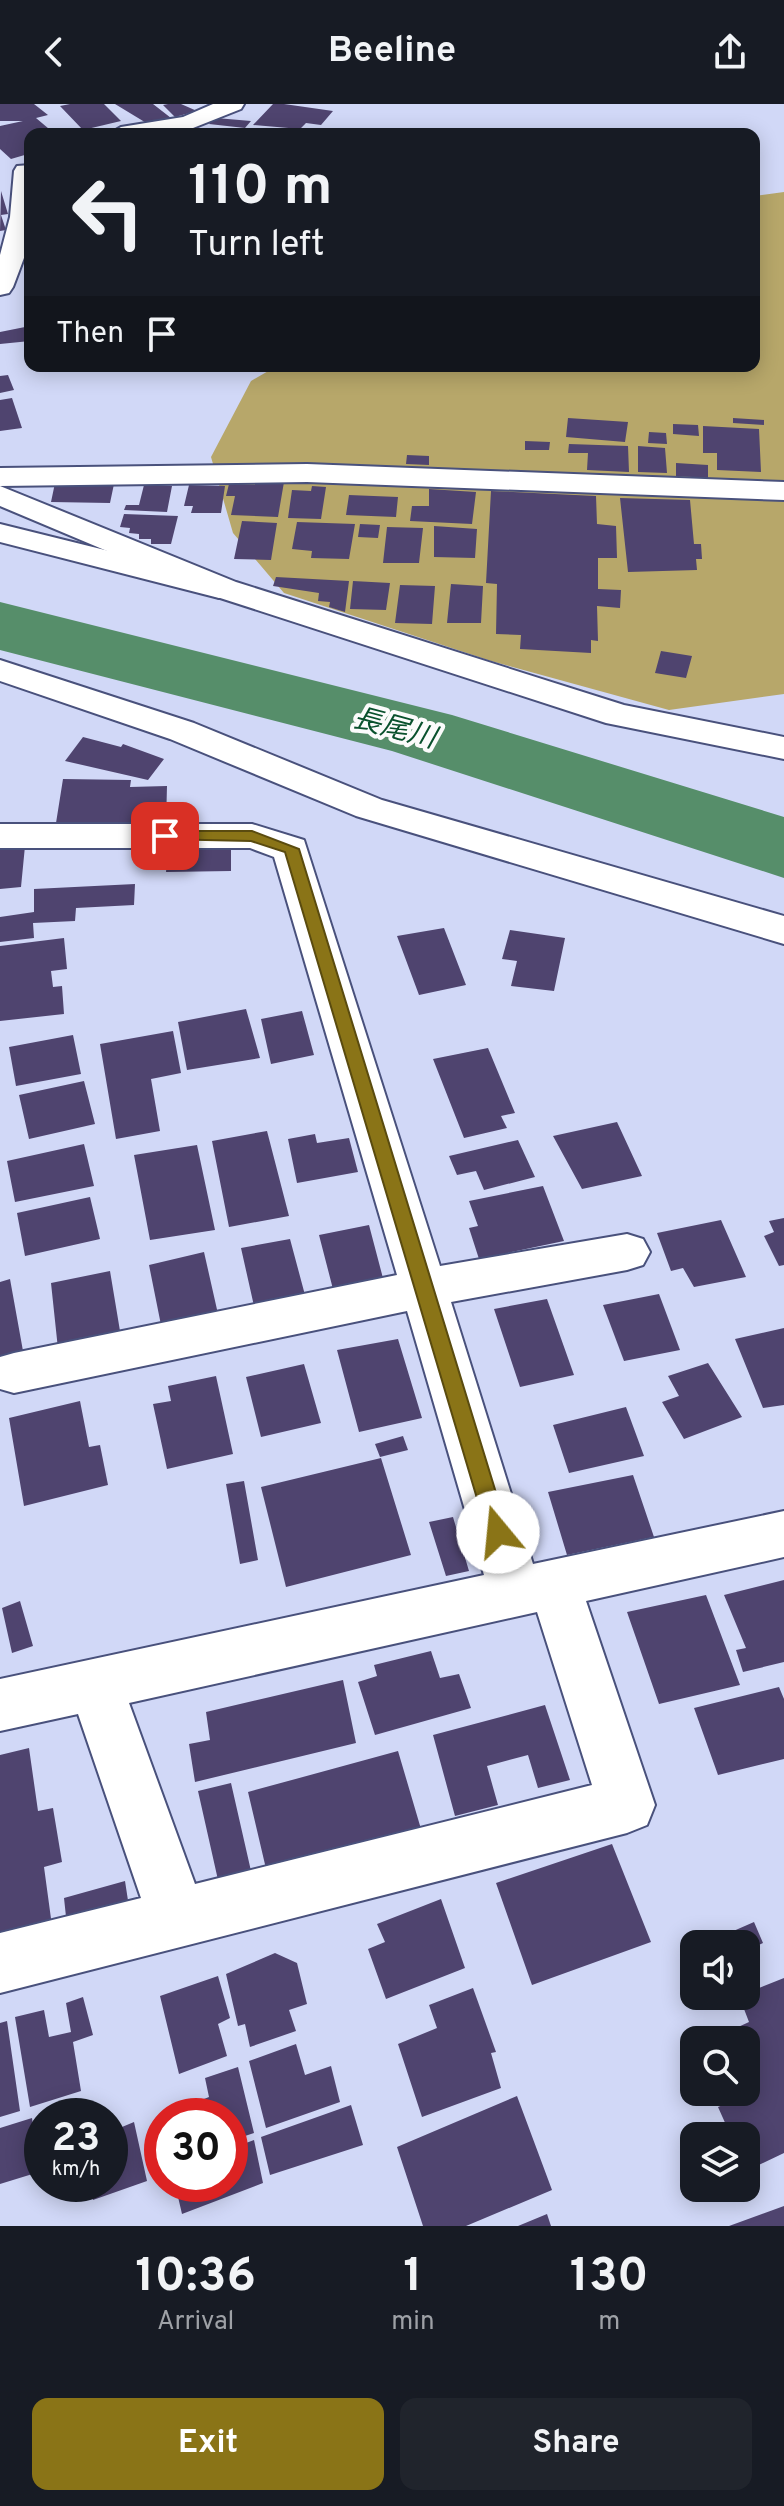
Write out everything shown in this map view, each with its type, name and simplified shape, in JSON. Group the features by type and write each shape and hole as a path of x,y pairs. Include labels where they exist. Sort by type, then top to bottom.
{"street":[{"path":"158,128 188,123 233,104"},
{"path":"0,169 24,170"},
{"path":"0,287 18,248 24,211"},
{"path":"0,477 307,473 784,491"},
{"path":"0,495 225,589"},
{"path":"0,533 225,589 618,715 784,748"},
{"path":"0,670 182,731 369,808 784,930"},
{"path":"0,836 252,836 291,849 424,1288 535,1589 627,1805 0,1963"},
{"path":"14,1373 424,1288 627,1252"},
{"path":"0,1705 784,1534"},
{"path":"95,1685 178,1918"}],"shaded area":[{"path":"784,192 784,694 669,710 491,661 284,593 233,533 211,457 251,381 267,372 760,372 760,195"}],"building":[{"path":"0,104 34,104 48,115 36,118 48,128 24,128 24,155 11,159 0,149 0,126 23,121 0,121"},
{"path":"104,104 121,121 81,128 60,106"},
{"path":"115,104 153,104 171,118 148,124"},
{"path":"181,104 197,111 175,117 163,105"},
{"path":"273,104 333,111 321,125 306,123 301,128 288,128 253,125"},
{"path":"213,119 251,121 245,128 209,124"},
{"path":"1,191 8,214 1,215 6,230 0,231"},
{"path":"24,327 24,342 0,344 0,332"},
{"path":"8,375 14,390 0,393 0,376"},
{"path":"12,398 22,428 0,431 0,400"},
{"path":"568,418 628,422 625,442 566,437"},
{"path":"733,418 764,420 764,425 733,423"},
{"path":"673,424 698,425 699,436 673,434"},
{"path":"703,426 759,429 761,472 717,470 717,453 703,453"},
{"path":"649,432 666,433 667,444 648,443"},
{"path":"525,441 550,442 549,450 525,450"},
{"path":"569,444 628,446 629,472 587,470 588,453 568,453"},
{"path":"638,446 665,448 667,473 638,472"},
{"path":"407,455 429,456 429,465 406,464"},
{"path":"676,463 708,465 708,478 676,476"},
{"path":"255,481 284,482 278,517 231,515 235,496 226,496 229,484 255,485"},
{"path":"55,483 114,484 110,503 51,502"},
{"path":"144,485 172,486 167,512 124,510 126,505 139,505"},
{"path":"189,485 225,486 221,513 191,513 193,506 184,506"},
{"path":"312,486 326,487 321,519 288,518 292,490 311,491"},
{"path":"429,489 476,492 472,524 410,521 412,506 429,506"},
{"path":"491,491 596,496 597,524 616,526 617,558 598,558 598,589 621,590 620,608 597,606 598,641 591,640 591,653 520,649 521,635 496,634 497,584 486,583"},
{"path":"349,495 398,497 396,517 346,515"},
{"path":"620,498 690,500 694,544 701,544 702,559 696,559 697,570 628,572"},
{"path":"124,514 178,516 171,544 151,544 151,539 139,539 139,534 129,533 130,528 120,527"},
{"path":"242,521 277,523 271,560 234,559"},
{"path":"297,522 355,524 349,559 311,558 312,551 292,549"},
{"path":"360,524 380,525 378,538 358,537"},
{"path":"434,526 477,529 475,558 434,557"},
{"path":"387,527 423,528 419,563 383,563"},
{"path":"276,577 349,581 345,612 329,607 330,602 318,601 319,593 273,586"},
{"path":"353,581 390,583 386,610 350,609"},
{"path":"451,584 483,586 481,623 447,623"},
{"path":"400,585 435,586 432,624 395,623"},
{"path":"661,651 692,656 686,678 655,673"},
{"path":"83,737 121,747 123,744 164,759 148,780 65,761"},
{"path":"63,779 131,780 130,787 167,786 166,824 56,823"},
{"path":"25,846 21,887 0,889 0,847"},
{"path":"231,849 231,871 166,872 168,850"},
{"path":"135,884 134,905 76,908 75,921 33,923 34,938 0,942 0,917 34,912 34,889"},
{"path":"444,928 466,985 419,995 397,936"},
{"path":"510,930 565,938 554,991 511,986 517,961 502,959"},
{"path":"64,938 67,969 51,971 53,987 62,986 64,1014 0,1021 0,946"},
{"path":"246,1009 260,1058 187,1070 178,1022"},
{"path":"302,1011 314,1055 271,1064 261,1019"},
{"path":"173,1031 181,1073 151,1079 160,1131 116,1139 100,1044"},
{"path":"73,1035 81,1074 16,1086 9,1047"},
{"path":"488,1048 515,1113 501,1116 507,1128 464,1138 433,1059"},
{"path":"84,1081 95,1124 29,1139 19,1095"},
{"path":"617,1122 642,1176 582,1189 553,1136"},
{"path":"267,1131 289,1216 229,1227 212,1141"},
{"path":"315,1134 317,1143 349,1138 358,1172 297,1183 288,1139"},
{"path":"518,1140 535,1177 484,1190 476,1171 457,1175 449,1156"},
{"path":"84,1144 94,1186 15,1202 7,1161"},
{"path":"197,1145 215,1230 150,1240 134,1155"},
{"path":"543,1186 564,1241 479,1259 469,1228 478,1226 469,1201"},
{"path":"90,1197 100,1239 25,1256 17,1213"},
{"path":"784,1218 784,1265 779,1266 764,1236 774,1232 769,1221"},
{"path":"721,1220 746,1277 694,1287 683,1268 671,1271 657,1233"},
{"path":"369,1225 384,1282 334,1293 319,1235"},
{"path":"290,1239 305,1295 254,1306 241,1248"},
{"path":"204,1252 218,1314 161,1325 149,1265"},
{"path":"110,1271 121,1337 58,1349 51,1283"},
{"path":"10,1279 23,1351 0,1356 0,1282"},
{"path":"659,1294 680,1350 624,1361 603,1305"},
{"path":"547,1299 574,1375 520,1387 494,1309"},
{"path":"784,1328 784,1405 763,1408 735,1339"},
{"path":"398,1339 422,1418 359,1432 337,1350"},
{"path":"708,1363 742,1417 684,1439 662,1402 679,1396 668,1376"},
{"path":"304,1364 321,1423 261,1437 246,1377"},
{"path":"216,1376 233,1454 167,1469 153,1404 171,1401 168,1386"},
{"path":"80,1401 89,1447 100,1445 108,1485 24,1506 9,1418"},
{"path":"626,1407 644,1456 569,1473 553,1425"},
{"path":"403,1436 408,1450 380,1457 375,1444"},
{"path":"381,1458 411,1555 286,1587 261,1487"},
{"path":"633,1475 654,1537 567,1555 548,1492"},
{"path":"244,1481 258,1560 240,1564 226,1484"},
{"path":"453,1517 469,1571 446,1576 429,1522"},
{"path":"784,1580 784,1662 743,1672 736,1650 746,1648 724,1595"},
{"path":"706,1595 740,1685 659,1704 627,1612"},
{"path":"20,1601 33,1646 12,1653 2,1608"},
{"path":"431,1651 440,1678 459,1674 471,1708 375,1735 358,1682 377,1676 374,1665"},
{"path":"343,1680 356,1743 195,1782 189,1744 210,1740 206,1712"},
{"path":"779,1687 784,1699 784,1759 718,1775 694,1708"},
{"path":"545,1705 570,1780 538,1788 528,1755 487,1766 498,1805 455,1816 433,1735"},
{"path":"29,1748 38,1811 53,1808 62,1862 44,1867 52,1926 0,1941 0,1755"},
{"path":"398,1751 421,1829 267,1873 248,1792"},
{"path":"231,1783 251,1871 218,1880 198,1791"},
{"path":"612,1844 651,1942 532,1985 496,1883"},
{"path":"125,1881 129,1907 67,1926 64,1898"},
{"path":"441,1899 465,1968 386,1999 368,1949 385,1942 377,1924"},
{"path":"754,1922 757,1930 736,1930"},
{"path":"275,1953 297,1963 307,2004 289,2010 296,2031 250,2047 245,2024 238,2026 226,1974"},
{"path":"218,1976 230,2018 218,2024 227,2056 179,2074 160,1996"},
{"path":"784,1978 784,2153 760,2164 760,2122 725,2122 718,2107 760,2106 760,2026 740,2026 749,2022 744,2010 760,2010 760,1988"},
{"path":"473,1988 496,2052 491,2053 501,2088 422,2117 398,2044 437,2028 429,2005"},
{"path":"83,1997 93,2035 73,2042 81,2091 59,2098 28,2098 15,2017 44,2010 49,2037 71,2032 66,2003"},
{"path":"7,2021 20,2111 0,2117 0,2023"},
{"path":"296,2044 305,2075 331,2066 340,2102 266,2128 249,2061"},
{"path":"238,2067 246,2098 206,2098 209,2097 205,2078"},
{"path":"517,2096 552,2190 466,2226 423,2226 397,2147"},
{"path":"351,2105 363,2145 270,2175 261,2137"},
{"path":"248,2108 254,2133 248,2135"},
{"path":"24,2120 24,2177 0,2184 0,2128"},
{"path":"134,2122 144,2167 144,2182 128,2188 128,2124"},
{"path":"254,2140 263,2183 248,2189 248,2142"},
{"path":"179,2202 213,2202 182,2214"},
{"path":"784,2206 784,2226 729,2226"},
{"path":"547,2214 551,2226 518,2226"}],"waterway":[{"name":"長尾川","path":"0,626 422,733 784,848"}],"route":[{"path":"165,836 252,836 291,849 498,1532"}]}
